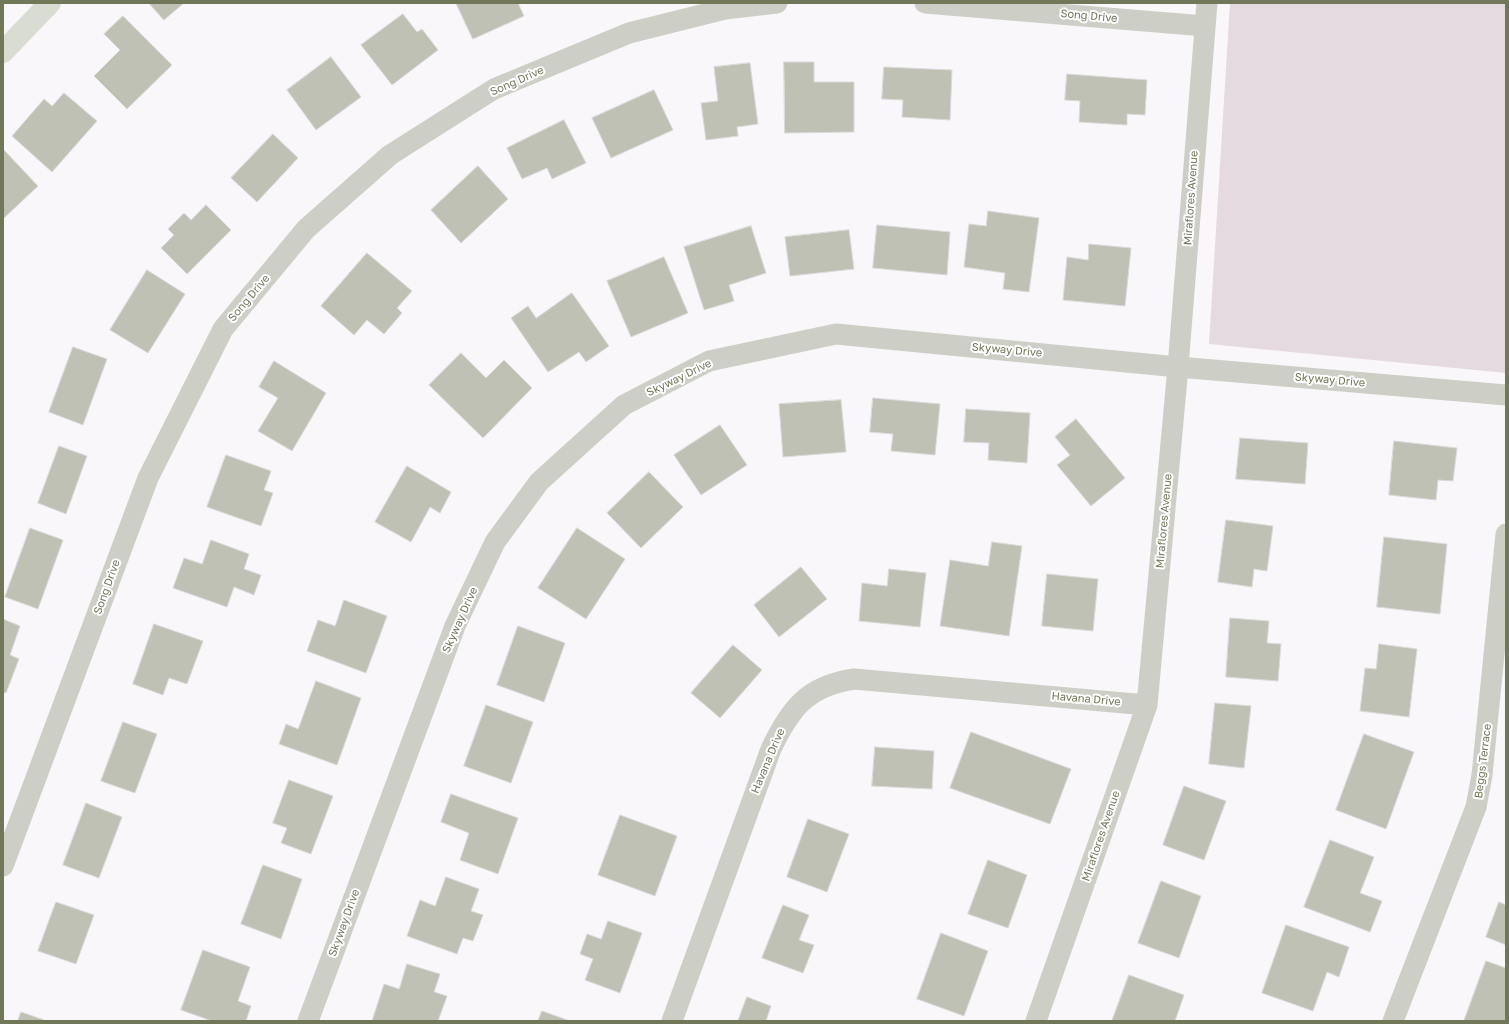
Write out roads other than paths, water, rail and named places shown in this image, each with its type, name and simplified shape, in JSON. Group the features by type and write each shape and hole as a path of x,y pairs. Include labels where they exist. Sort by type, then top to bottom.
{"main road":[{"path":"3,52 50,3"}],"street":[{"name":"Song Drive","path":"3,866 148,478 223,329 306,229 390,155 494,89 629,33 725,9 777,3"},
{"name":"Song Drive","path":"925,3 1205,26"},
{"name":"Miraflores Avenue","path":"1036,1021 1147,705 1178,367 1207,3"},
{"name":"Skyway Drive","path":"308,1021 455,626 495,542 538,482 624,405 709,361 836,334 1178,367 1506,395"},
{"name":"Beggs Terrace","path":"1393,1021 1476,807 1482,775 1506,534"},
{"name":"Havana Drive","path":"672,1021 771,749 789,716 797,705 809,695 824,687 843,680 854,679 1147,705"}]}
